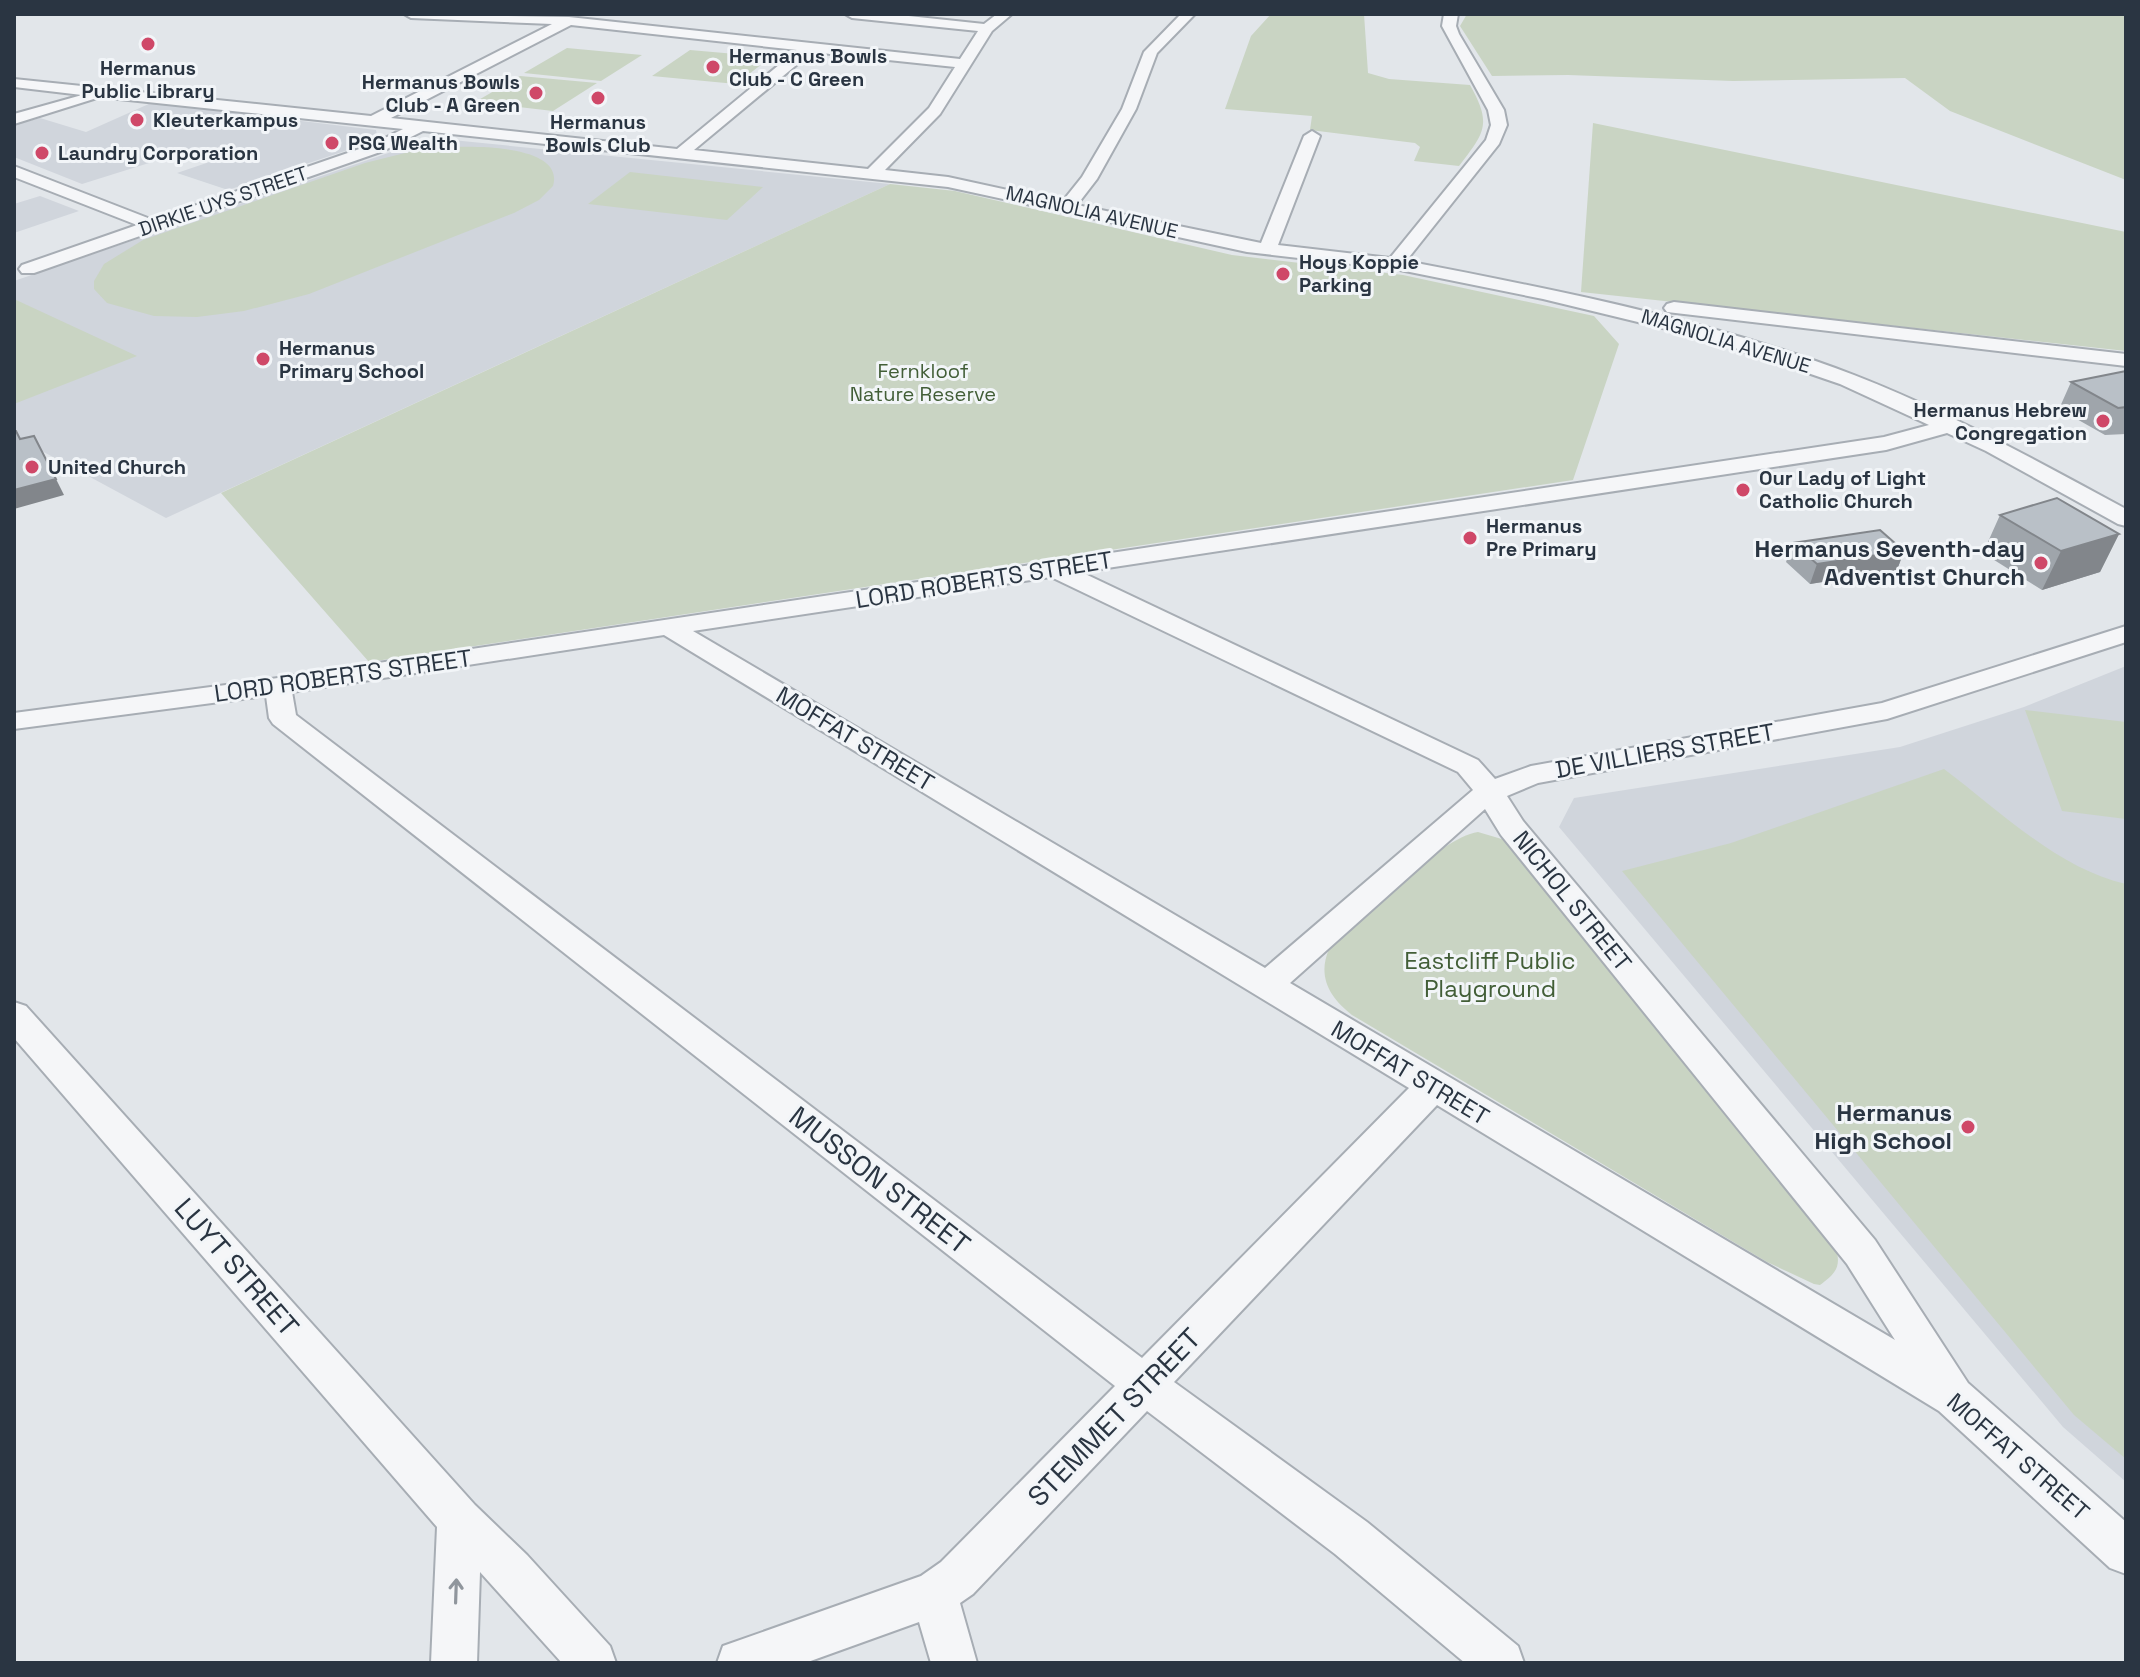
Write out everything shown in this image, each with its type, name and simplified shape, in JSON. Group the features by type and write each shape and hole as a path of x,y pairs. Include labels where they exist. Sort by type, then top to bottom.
{"street":[{"path":"411,14 569,21 964,64"},
{"path":"370,123 583,14"},
{"path":"852,14 987,28"},
{"path":"871,175 935,111 987,28 1005,14"},
{"path":"1067,206 1089,179 1129,109 1151,52 1188,14"},
{"path":"1395,264 1406,246 1493,141 1498,130 1496,110 1449,26 1451,14"},
{"path":"679,155 809,47"},
{"name":"MAGNOLIA AVENUE","path":"14,83 982,188 1267,250 1395,264 1576,299 1715,335 1847,380 1951,425 2126,519"},
{"path":"14,119 107,91"},
{"name":"DIRKIE UYS STREET","path":"19,271 390,144 417,128"},
{"path":"1267,250 1312,136"},
{"path":"14,171 151,225"},
{"path":"1576,299 2126,360"},
{"path":"1715,335 1720,322 1730,314"},
{"name":"LORD ROBERTS STREET","path":"14,721 278,686 670,628 1886,443 1951,425"},
{"name":"NICHOL STREET","path":"1055,569 1468,766 1490,792 1512,828 1861,1252 1954,1397"},
{"name":"MOFFAT STREET","path":"670,628 1954,1397 2126,1552"},
{"name":"DE VILLIERS STREET","path":"1266,986 1490,792 1531,775 1887,711 2126,634"},
{"name":"MUSSON STREET","path":"278,686 283,718 1145,1385 1351,1538 1501,1663"},
{"name":"LUYT STREET","path":"14,1015 459,1520 511,1571 593,1663"},
{"name":"STEMMET STREET","path":"740,1663 934,1594 975,1560 1432,1087"},
{"path":"454,1663 459,1520"},
{"path":"934,1594 954,1663"}],"shaded area":[{"path":"151,103 376,130 378,140 228,190 177,173 239,152 200,147 82,184 14,157 14,125 40,118 86,132"},
{"name":"Hermanus Primary School","path":"432,138 890,184 166,518 14,436 14,281"},
{"path":"40,196 79,211 14,233 14,204"},
{"name":"Hermanus High School","path":"2126,666 2126,1482 2063,1427 1559,827 1574,798 1900,747 2024,707"}],"green space":[{"path":"1271,14 1364,14 1368,73 1389,79 1470,85 1483,119 1480,136 1459,166 1414,161 1420,147 1415,143 1310,130 1312,116 1225,109 1251,36"},
{"path":"1467,14 2126,14 2126,180 1950,111 1905,78 1733,81 1568,75 1492,76 1460,26"},
{"path":"567,48 642,55 601,81 524,73"},
{"name":"Hermanus Bowls Club - C Green","path":"690,50 771,57 736,84 652,76"},
{"name":"Hermanus Bowls Club - A Green","path":"520,76 597,83 553,111 475,102"},
{"path":"1593,123 2126,232 2126,351 1581,292"},
{"path":"500,148 534,156 546,163 553,173 553,186 539,200 514,213 309,294 244,311 197,317 154,316 107,303 94,289 94,281 104,264 143,240 365,163 417,150"},
{"path":"630,172 763,187 727,220 588,204"},
{"name":"Fernkloof Nature Reserve","path":"890,184 955,191 1232,255 1403,275 1594,316 1619,344 1573,480 369,662 221,493"},
{"path":"14,299 137,356 14,404"},
{"path":"2025,710 2126,722 2126,819 2062,811"},
{"name":"Hermanus High School","path":"1944,769 2053,852 2101,876 2126,884 2126,1459 2074,1415 1622,871 1731,843"},
{"name":"Eastcliff Public Playground","path":"1478,832 1505,840 1797,1193 1837,1253 1837,1268 1824,1282 1814,1284 1767,1262 1352,1015 1337,1001 1325,978 1329,949 1422,864 1461,838"}],"building":[{"path":"2126,371 2126,407 2118,408 2071,382"},
{"path":"14,431 20,439 34,436 56,479 14,490"},
{"path":"2057,498 2119,534 2061,551 2000,515"},
{"path":"1880,530 1904,551 1817,564 1793,543"}],"place":[{"name":"Hermanus Public Library","path":"148,44"},
{"name":"Hermanus Bowls Club - C Green","path":"713,67"},
{"name":"Hermanus Bowls Club - A Green","path":"536,93"},
{"name":"Hermanus Bowls Club","path":"598,98"},
{"name":"Kleuterkampus","path":"137,120"},
{"name":"PSG Wealth","path":"332,143"},
{"name":"Laundry Corporation","path":"42,153"},
{"name":"Hoys Koppie Parking","path":"1283,274"},
{"name":"Hermanus Primary School","path":"263,359"},
{"name":"Hermanus Hebrew Congregation","path":"2103,421"},
{"name":"United Church","path":"32,467"},
{"name":"Our Lady of Light Catholic Church","path":"1743,490"},
{"name":"Hermanus Pre Primary","path":"1470,538"},
{"name":"Hermanus Seventh-day Adventist Church","path":"2041,563"},
{"name":"Hermanus High School","path":"1968,1127"}]}
